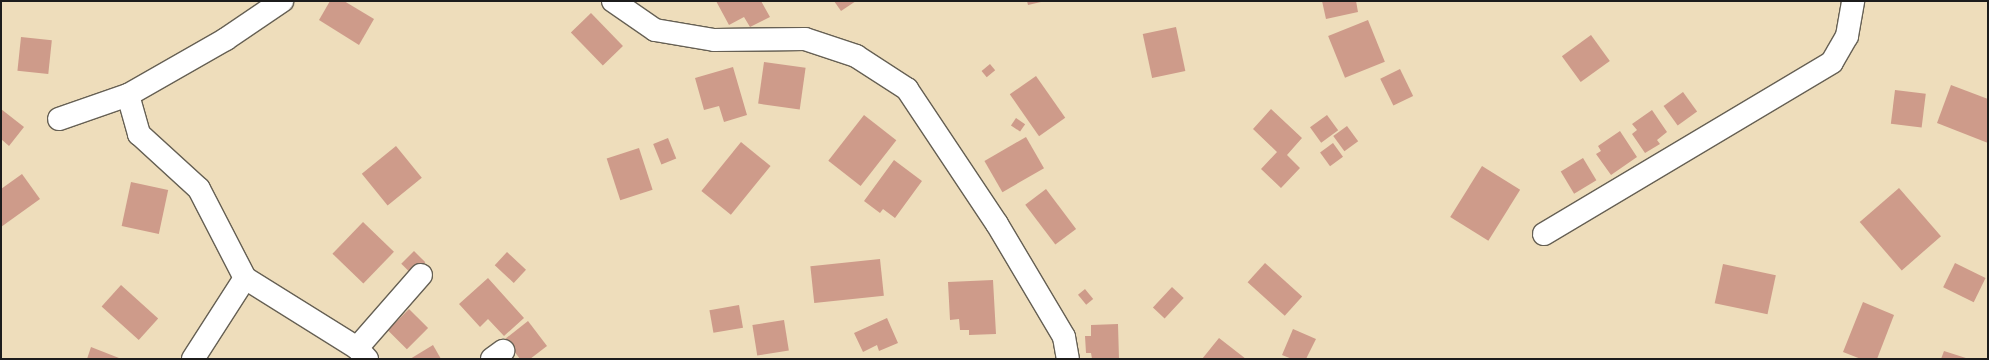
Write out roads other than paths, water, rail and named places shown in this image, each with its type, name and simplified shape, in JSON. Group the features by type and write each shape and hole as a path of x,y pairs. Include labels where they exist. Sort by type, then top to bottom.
{"street":[{"path":"59,119 128,95 226,38 282,1"},
{"path":"613,1 655,30 714,40 805,39 856,56 907,89 997,224 1064,337 1068,359"},
{"path":"1544,234 1832,62 1847,36 1853,1"},
{"path":"128,95 139,134 199,189 245,278 362,353 421,275"},
{"path":"193,359 245,278"}]}
